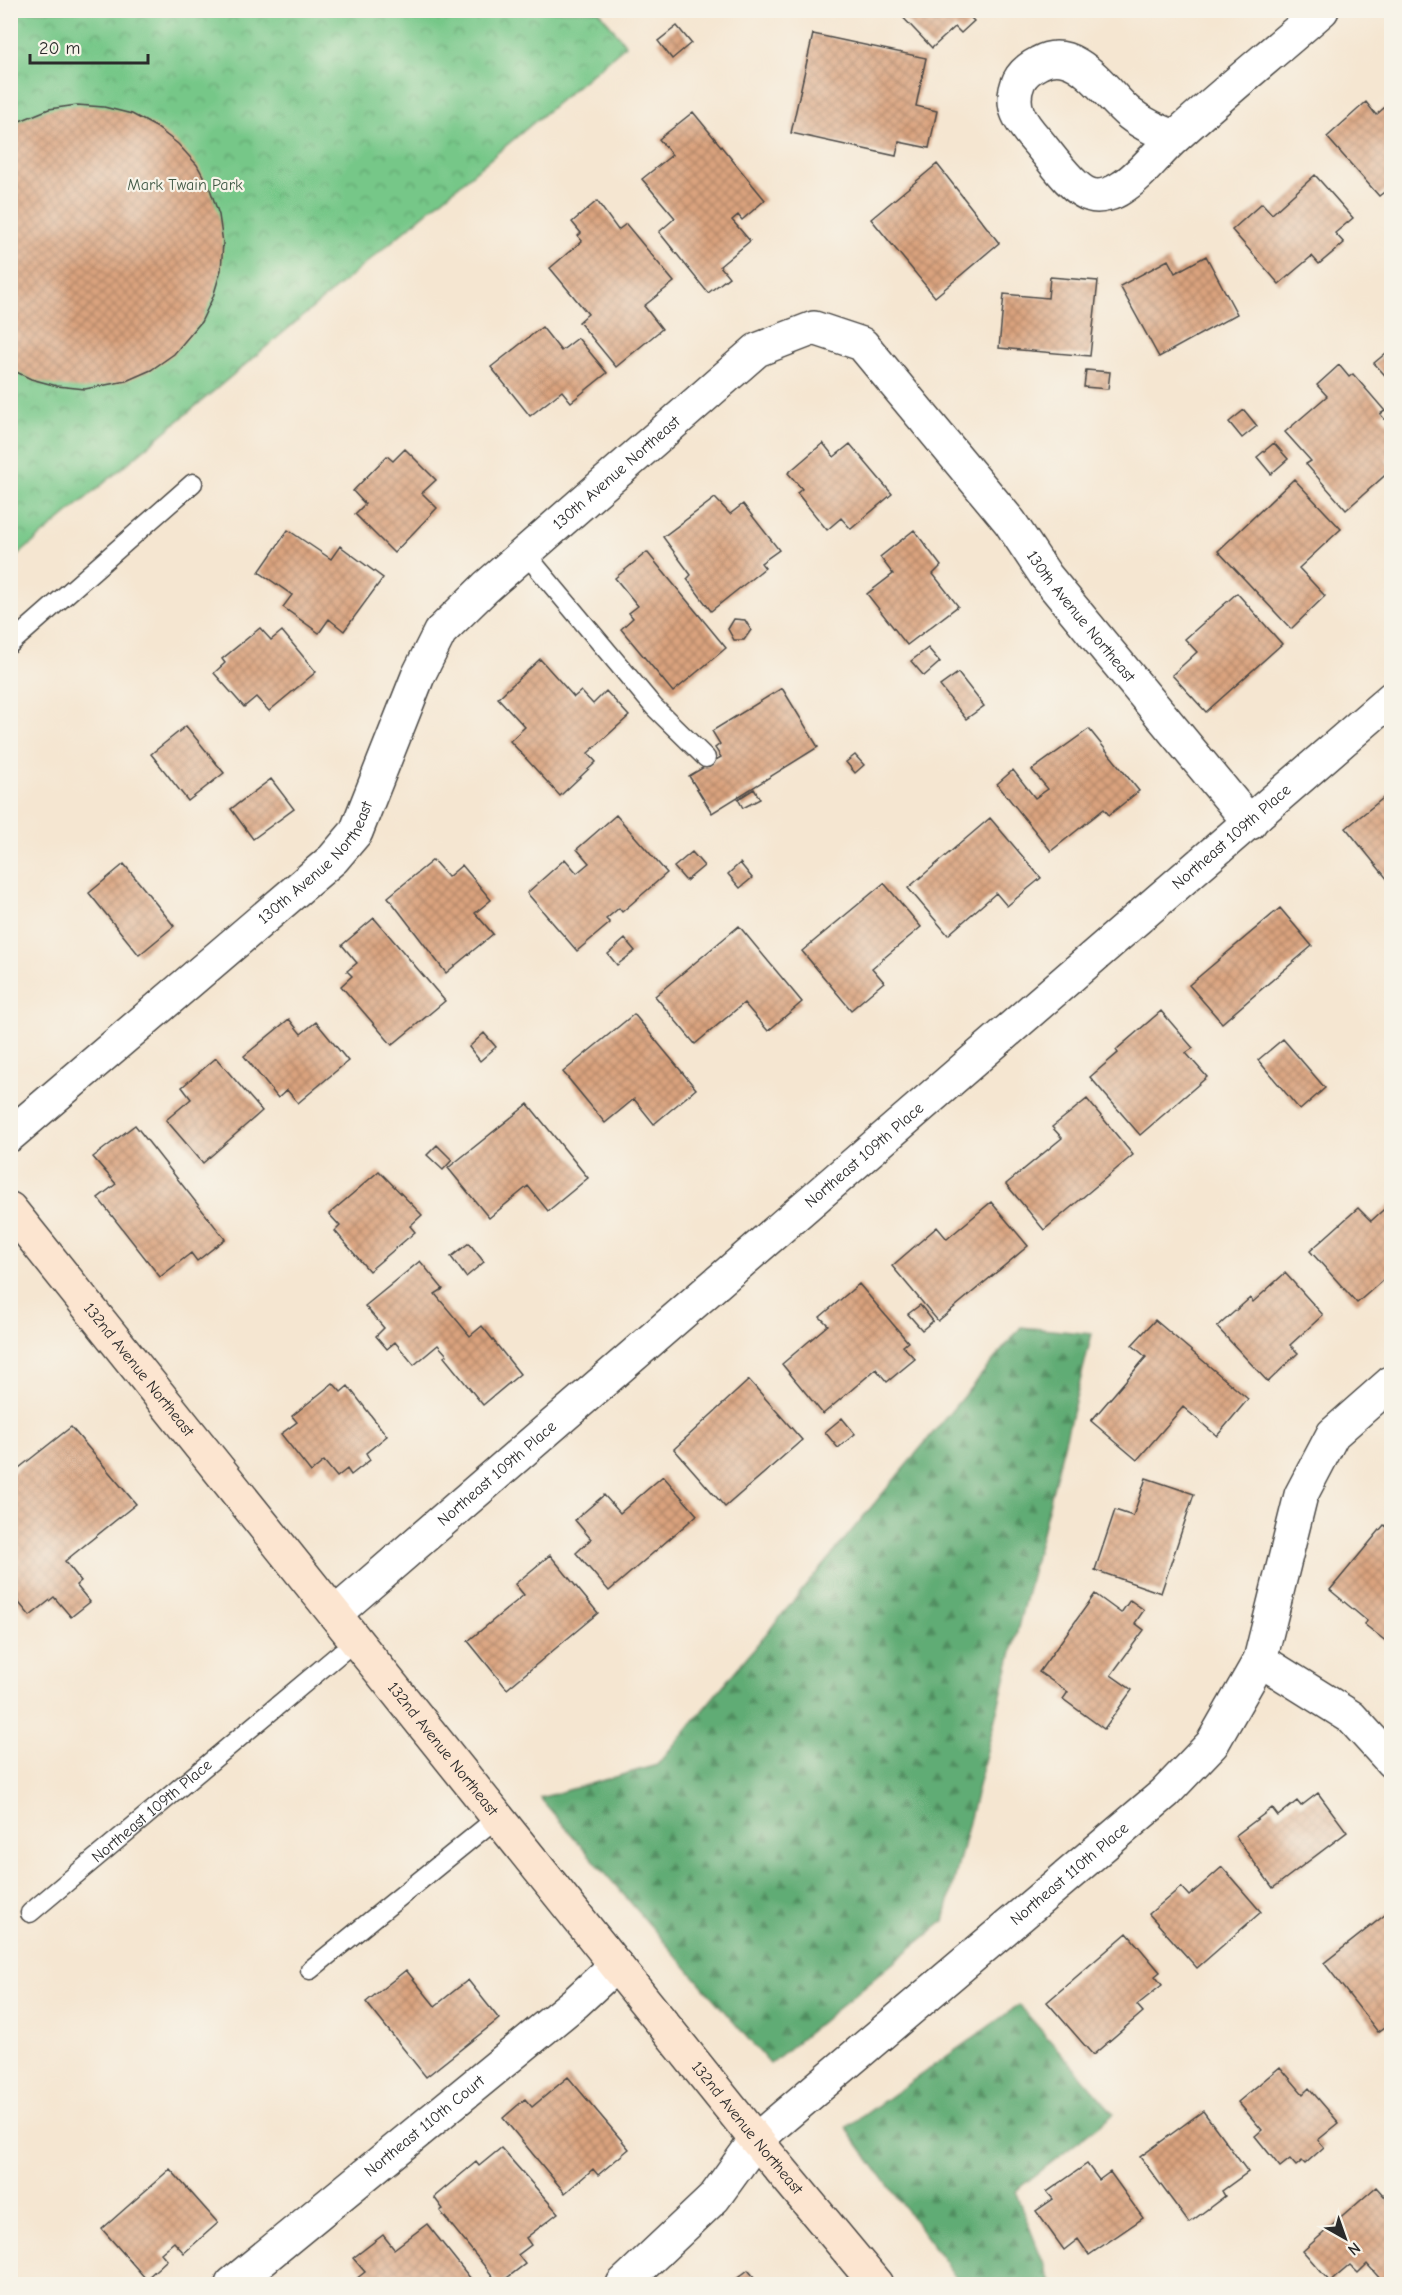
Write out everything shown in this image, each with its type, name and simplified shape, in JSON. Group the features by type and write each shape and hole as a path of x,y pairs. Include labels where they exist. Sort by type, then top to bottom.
{"street":[{"path":"1174,137 1136,118 1082,67 1070,61 1056,58 1042,60 1030,67 1021,78 1015,92 1015,106 1019,120 1079,190 1091,195 1102,196 1122,188 1174,137 1322,10"},
{"name":"130th Avenue Northeast","path":"10,1135 333,859 356,832 418,676 440,632 525,553 758,350 814,328 862,344 1010,522 1046,576 1250,823"},
{"name":"Northeast 109th Place","path":"336,1613 1392,698"},
{"name":"132nd Avenue Northeast","path":"10,1209 756,2140 876,2284"},
{"name":"Northeast 110th Place","path":"623,2284 714,2198 756,2140 1165,1793 1212,1744 1260,1660 1301,1495 1333,1434 1392,1382"},
{"path":"1260,1660 1351,1717 1392,1762"},
{"name":"Northeast 110th Court","path":"232,2284 567,2010 616,1965"}],"lane":[{"path":"10,644 193,483"},
{"path":"525,553 654,707 706,758"},
{"name":"Northeast 109th Place","path":"30,1913 356,1640"},
{"path":"310,1970 498,1818"}],"green space":[{"name":"Mark Twain Park","path":"11,11 599,11 626,45 11,561"},
{"path":"1021,1327 1092,1334 944,1921 770,2064 540,1798 657,1765"},
{"path":"1019,2005 1114,2114 1015,2191 1052,2284 961,2284 846,2128"}],"building":[{"path":"896,10 973,10 968,15 974,21 961,33 955,27 932,48"},
{"path":"677,26 691,43 672,59 658,41"},
{"path":"813,34 926,58 916,106 937,111 929,148 899,142 896,156 791,133"},
{"path":"1392,101 1392,186 1379,196 1327,137 1366,102 1376,115"},
{"path":"77,105 104,107 132,114 156,127 178,144 197,165 210,189 219,215 223,243 221,270 213,297 201,322 174,354 151,370 126,381 85,389 57,386 31,379 10,369 10,125 49,109"},
{"path":"693,112 765,200 742,220 738,215 732,220 750,241 720,266 729,277 708,293 659,232 675,218 642,179 672,155 659,139"},
{"path":"937,164 999,243 935,297 871,219"},
{"path":"1315,175 1353,218 1335,233 1344,243 1319,264 1312,256 1279,284 1232,230 1262,203 1272,214"},
{"path":"597,201 618,230 626,224 674,282 644,306 662,329 616,367 579,322 588,314 550,268 582,241 578,236 581,233 572,222"},
{"path":"1206,256 1237,314 1159,357 1120,286 1168,260 1175,273"},
{"path":"1050,277 1098,281 1090,356 999,348 1004,294 1048,298"},
{"path":"542,327 561,351 578,338 607,373 571,402 562,391 530,416 491,367"},
{"path":"1392,348 1392,383 1374,363"},
{"path":"1339,365 1349,377 1353,374 1385,411 1380,414 1392,427 1392,455 1386,460 1392,469 1346,510 1306,464 1311,461 1285,432 1327,396 1317,385"},
{"path":"1086,370 1110,372 1108,389 1084,387"},
{"path":"1244,410 1257,426 1242,438 1229,422"},
{"path":"823,443 834,457 850,444 892,494 851,529 841,518 827,530 797,493 802,489 788,473"},
{"path":"1274,443 1288,459 1271,474 1257,457"},
{"path":"405,449 436,480 422,493 437,508 394,553 355,514 365,504 353,491 387,456 393,461"},
{"path":"1294,479 1341,529 1299,568 1325,596 1291,629 1218,551"},
{"path":"715,498 730,514 743,504 779,550 761,563 765,568 711,611 687,579 691,575 663,537"},
{"path":"288,530 331,559 340,546 383,578 344,631 329,619 319,633 283,607 292,595 259,572"},
{"path":"914,530 941,566 933,574 958,606 907,645 867,594 893,574 880,557"},
{"path":"647,552 726,648 673,692 621,629 633,618 629,613 638,606 615,578"},
{"path":"1237,593 1282,644 1206,712 1172,675 1197,652 1185,639"},
{"path":"734,619 745,620 751,630 744,640 734,640 728,629"},
{"path":"260,628 271,640 282,631 316,672 269,711 256,697 244,707 214,673 225,663 222,659"},
{"path":"928,648 940,662 924,676 911,661"},
{"path":"540,659 574,697 581,691 593,704 606,691 629,716 588,753 596,762 560,796 510,741 525,727 498,698"},
{"path":"958,673 984,706 966,719 940,686"},
{"path":"782,688 818,747 712,813 689,776 721,757 715,748 720,744 712,731"},
{"path":"186,726 224,773 188,801 151,754"},
{"path":"1089,729 1139,791 1109,815 1104,809 1051,851 997,784 1013,770 1035,798 1048,789 1032,770"},
{"path":"855,755 864,765 855,773 846,762"},
{"path":"271,779 294,809 253,839 231,809"},
{"path":"754,789 760,799 743,808 738,799"},
{"path":"1392,791 1392,885 1346,828"},
{"path":"616,815 667,873 622,912 619,908 606,919 610,923 577,951 527,893 565,859 577,873 589,863 577,849"},
{"path":"990,818 1041,878 1007,906 996,893 948,935 908,888"},
{"path":"692,852 704,866 686,881 674,867"},
{"path":"433,860 448,877 462,865 491,900 475,913 493,934 446,973 388,897"},
{"path":"740,863 752,878 740,888 728,874"},
{"path":"124,864 174,926 139,955 89,893"},
{"path":"884,883 921,927 872,968 884,982 851,1010 802,951"},
{"path":"1280,908 1312,946 1222,1023 1189,985"},
{"path":"374,918 445,1001 392,1045 341,986 352,976 347,971 357,963 342,945"},
{"path":"739,926 802,1002 768,1031 744,1003 695,1044 655,996"},
{"path":"625,939 635,951 617,965 608,954"},
{"path":"1161,1011 1193,1048 1186,1053 1207,1077 1140,1135 1090,1077 1118,1053 1116,1050"},
{"path":"634,1014 696,1089 654,1124 634,1099 605,1123 563,1072"},
{"path":"289,1019 301,1034 316,1022 348,1061 298,1103 287,1090 278,1098 244,1056"},
{"path":"484,1033 496,1047 480,1061 469,1047"},
{"path":"1283,1039 1325,1088 1300,1110 1258,1060"},
{"path":"216,1058 262,1111 203,1163 166,1120 191,1099 182,1087"},
{"path":"1087,1099 1133,1155 1044,1230 1006,1184 1062,1138 1052,1127"},
{"path":"528,1104 588,1178 548,1211 528,1186 489,1218 448,1168"},
{"path":"135,1125 225,1239 197,1261 191,1253 160,1277 98,1198 116,1184 93,1157"},
{"path":"437,1145 452,1160 443,1170 427,1155"},
{"path":"379,1171 422,1215 410,1226 415,1232 369,1271 335,1231 340,1226 329,1214"},
{"path":"991,1202 1028,1246 938,1321 892,1266 937,1227 947,1239"},
{"path":"1392,1202 1392,1272 1357,1303 1310,1251 1358,1208 1371,1221"},
{"path":"469,1243 484,1262 466,1277 451,1257"},
{"path":"420,1261 443,1289 435,1294 470,1336 482,1326 520,1374 483,1405 444,1357 447,1355 438,1345 414,1365 395,1342 387,1349 376,1336 384,1328 365,1306"},
{"path":"1285,1273 1323,1315 1290,1345 1298,1353 1268,1382 1217,1327 1250,1298 1253,1302"},
{"path":"859,1284 908,1342 903,1346 915,1359 887,1382 876,1369 823,1414 782,1364 828,1325 820,1317"},
{"path":"920,1305 933,1321 922,1330 908,1314"},
{"path":"1155,1320 1248,1399 1217,1436 1183,1407 1137,1460 1091,1421 1146,1357 1132,1345"},
{"path":"749,1380 802,1440 725,1507 674,1449"},
{"path":"333,1383 341,1392 348,1386 387,1436 366,1453 370,1460 351,1475 347,1469 337,1477 324,1461 311,1472 281,1434 297,1422 292,1416"},
{"path":"842,1418 855,1434 838,1448 825,1432"},
{"path":"71,1427 136,1504 65,1561 81,1581 76,1585 90,1602 71,1617 54,1597 30,1616 10,1592 10,1475"},
{"path":"663,1476 697,1515 609,1591 576,1553 591,1539 575,1520 604,1495 620,1513"},
{"path":"1146,1478 1194,1494 1161,1593 1095,1570 1115,1510 1133,1516"},
{"path":"1384,1525 1392,1531 1392,1646 1364,1624 1367,1621 1330,1590"},
{"path":"550,1555 598,1613 507,1689 468,1641 524,1595 515,1584"},
{"path":"1095,1594 1121,1613 1130,1600 1144,1610 1135,1623 1144,1630 1111,1675 1132,1690 1104,1729 1063,1699 1068,1692 1039,1672"},
{"path":"1318,1793 1347,1832 1273,1888 1235,1836 1272,1808 1278,1816 1297,1801 1301,1806"},
{"path":"1222,1867 1261,1912 1197,1968 1149,1914 1181,1887 1189,1896"},
{"path":"1390,1911 1392,2022 1378,2032 1324,1963"},
{"path":"1127,1933 1160,1972 1155,1976 1162,1985 1137,2005 1143,2012 1093,2055 1047,2002"},
{"path":"406,1970 435,2006 468,1980 499,2019 426,2077 366,2002"},
{"path":"1280,2067 1303,2094 1309,2088 1339,2123 1318,2140 1324,2147 1305,2164 1302,2161 1296,2166 1290,2159 1280,2167 1255,2136 1262,2130 1238,2102"},
{"path":"568,2077 629,2149 598,2175 593,2169 565,2193 503,2118 525,2099 532,2107"},
{"path":"1203,2111 1248,2172 1222,2191 1225,2196 1189,2223 1140,2157"},
{"path":"501,2148 558,2213 526,2238 531,2245 518,2255 525,2264 499,2284 440,2211 443,2209 434,2197 476,2162 479,2166"},
{"path":"1087,2164 1099,2180 1110,2172 1143,2218 1089,2255 1078,2239 1064,2250 1036,2211 1053,2199 1047,2192"},
{"path":"170,2169 218,2223 184,2253 174,2242 161,2253 167,2260 146,2279 102,2229"},
{"path":"1376,2187 1392,2205 1392,2273 1382,2281 1367,2264 1358,2273 1350,2265 1330,2282 1303,2251"},
{"path":"427,2224 475,2284 351,2283 365,2272 353,2258 383,2235 394,2249"},
{"path":"748,2270 760,2284 730,2284"}]}
